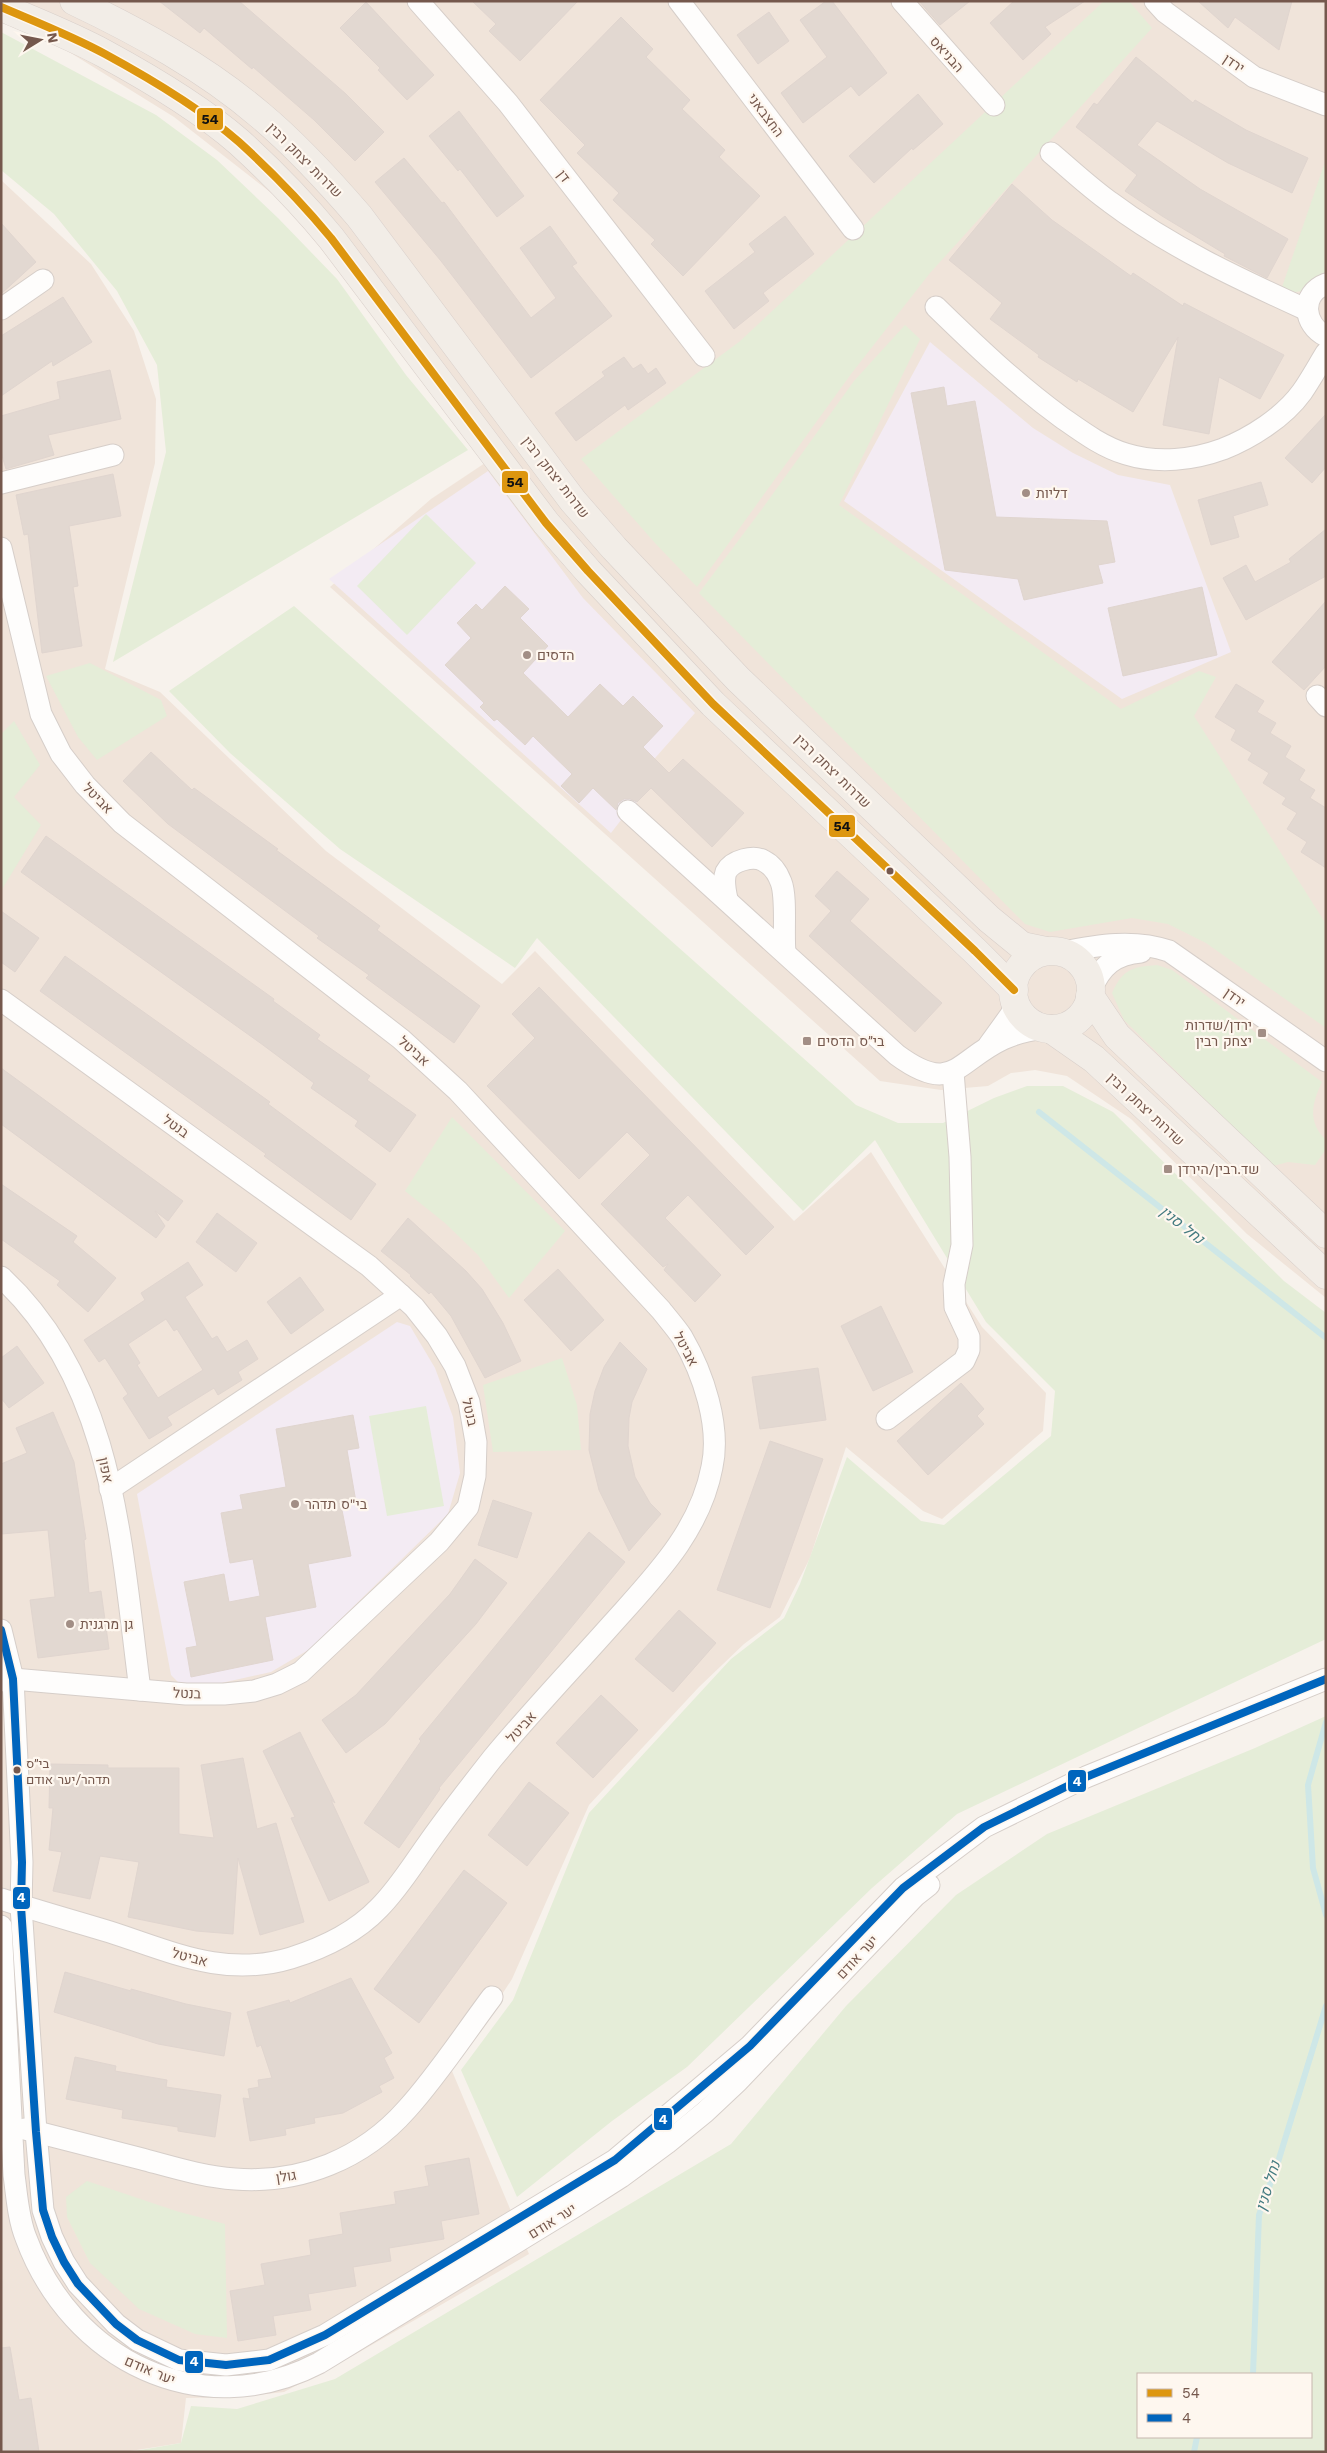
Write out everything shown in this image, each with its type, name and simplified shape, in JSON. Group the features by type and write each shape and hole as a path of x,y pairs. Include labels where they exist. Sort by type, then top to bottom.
{"main road":[{"name":"שדרות יצחק רבין","path":"74,1 120,23 216,82 260,114 299,151 359,216 573,501 652,590 738,679 989,919 1022,946 1054,952"},
{"path":"1,7 104,54 150,81 238,141 275,176 332,238 541,516 588,571 713,704 975,951 1014,996 1020,1013 1030,1023 1047,1028 1070,1024 1082,1015 1091,993"},
{"path":"1014,996 1018,971 1031,957 1054,952 1075,958 1089,976 1091,993 1116,1036 1326,1234"},
{"name":"שדרות יצחק רבין","path":"1047,1028 1094,1059 1326,1276"}],"street":[{"name":"דן","path":"418,1 508,103 704,356"},
{"name":"החצבאני","path":"679,1 853,229"},
{"name":"הבניאס","path":"902,1 994,105"},
{"name":"ירדן","path":"1156,1 1179,23 1254,77 1326,105"},
{"path":"1051,153 1110,202 1169,240 1221,270 1307,310"},
{"path":"1,309 43,280"},
{"path":"1326,284 1313,292 1307,310 1312,326 1326,336"},
{"path":"936,307 994,363 1041,402 1089,437 1126,454 1162,460 1205,456 1240,442 1275,418 1301,393 1326,352"},
{"path":"1,483 113,455"},
{"name":"אביטל","path":"1,548 41,714 61,754 85,785 122,823 401,1038 458,1091 661,1310 681,1335 693,1358 714,1425 713,1466 702,1503 682,1542 653,1578 494,1757 449,1814 396,1888 378,1909 354,1929 327,1944 292,1958 264,1964 234,1966 208,1963 184,1957 1,1899"},
{"path":"628,811 908,1063 932,1074 953,1072 1002,1039 1026,1030 1047,1028"},
{"path":"727,899 724,886 726,872 732,864 747,859 763,860 775,869 782,883 785,900 783,933 785,952"},
{"name":"ירדן","path":"1054,952 1114,944 1154,946 1169,951 1326,1061"},
{"path":"1091,993 1096,976 1104,966 1117,957 1127,953 1169,951"},
{"path":"986,1050 1012,1013 1014,996"},
{"name":"בנטל","path":"1,1000 369,1266 414,1307 437,1336 455,1366 469,1402 476,1442 476,1476 468,1508 439,1542 301,1672 277,1684 239,1692 186,1694 7,1680"},
{"path":"887,1419 964,1361 969,1350 969,1338 955,1307 954,1284 962,1245 960,1157 953,1072"},
{"name":"אפון","path":"1,1277 25,1299 60,1348 84,1397 94,1424 110,1489 125,1576 140,1690"},
{"path":"110,1489 401,1295"},
{"name":"יער אודם","path":"1,1630 22,1862 21,1906 43,2210 52,2237 64,2262 78,2284 116,2324 137,2340 180,2360 226,2366 269,2360 325,2335 615,2160 750,2046 903,1888 984,1828 1086,1777 1326,1679"},
{"name":"יער אודם","path":"1,1926 11,2126 18,2208 25,2237 36,2262 49,2283 88,2330 126,2361 176,2382 231,2387 277,2382 319,2363 496,2255 621,2177 667,2143 705,2112 738,2081 915,1896 957,1862 994,1836 1091,1789 1326,1690"},
{"name":"גולן","path":"11,2126 186,2170 234,2179 293,2176 319,2170 341,2161 366,2145 407,2109 492,1997"}],"shaded area":[{"path":"1,1 1326,1 1326,1298 1247,1234 1131,1119 1067,1076 1035,1070 1011,1073 988,1086 941,1090 880,1081 330,587 431,499 485,463 348,282 283,202 174,117 53,42 1,22"},
{"path":"1,180 91,264 134,331 156,399 155,463 105,669 160,692 326,851 502,984 535,951 794,1221 871,1152 982,1327 1046,1393 1043,1431 942,1519 923,1511 846,1447 810,1558 780,1617 744,1644 699,1687 589,1805 512,1979 452,2071 529,2254 356,2354 284,2392 236,2397 186,2398 181,2443 124,2452 1,2452"},
{"path":"930,342 1033,428 1073,453 1118,475 1170,485 1231,652 1122,699 844,501"},
{"name":"הדסים","path":"488,471 583,598 695,713 648,766 659,780 628,811 611,833 329,579"},
{"name":"בי\"ס תדהר","path":"397,1322 410,1326 435,1368 453,1417 460,1473 448,1514 310,1649 271,1672 208,1686 179,1683 171,1675 137,1494"}],"green space":[{"path":"1104,1 1129,1 1152,28 930,273 851,374 697,587 655,543 581,459 739,342"},
{"path":"1,32 156,115 217,160 278,218 337,279 406,375 468,450 113,662 166,452 157,365 117,291 54,214 1,170"},
{"path":"1326,159 1326,288 1295,292 1281,290"},
{"path":"905,325 920,339 839,505 1121,709 1199,671 1216,677 1194,716 1326,924 1326,1028 1206,943 1168,924 1132,918 1050,932 1025,924 699,593 854,381"},
{"path":"426,514 476,563 407,635 357,586"},
{"path":"294,606 856,1105 898,1123 943,1123 994,1098 1027,1086 1063,1086 1113,1112 1284,1281 1326,1313 1326,1639 957,1814 872,1888 687,2067 612,2121 517,2197 461,2070 513,2000 589,1813 731,1659 784,1618 800,1584 847,1457 921,1521 944,1525 1051,1436 1055,1391 986,1322 875,1140 803,1211 537,938 515,968 340,849 230,753 169,691"},
{"path":"90,663 161,700 167,716 97,760 78,737 46,676"},
{"path":"14,721 40,765 14,797 41,825 1,891 1,734"},
{"path":"1157,965 1172,970 1322,1082 1313,1112 1316,1126 1326,1140 1326,1149 1315,1165 1288,1162 1273,1166 1124,1020 1112,993 1116,985 1124,974 1135,968"},
{"path":"452,1117 565,1231 509,1298 478,1255 445,1223 405,1191"},
{"path":"562,1358 577,1405 581,1450 493,1452 483,1385"},
{"path":"426,1406 444,1506 387,1516 369,1416"},
{"path":"1326,1716 1326,2452 129,2452 181,2443 191,2406 237,2409 335,2379 731,2144 846,2006 956,1895 1047,1834 1255,1748"},
{"path":"87,2181 176,2211 225,2224 227,2338 195,2334 139,2309 90,2263 67,2217 66,2197"}],"building":[{"path":"159,1 239,1 346,94 384,132 355,161 314,120 253,67 252,69 204,28 200,33"},
{"path":"472,1 578,1 520,61 489,31 496,24"},
{"path":"826,1 832,1 887,73 859,96 851,86 803,123 781,93 827,57 800,20"},
{"path":"919,1 970,1 940,25"},
{"path":"1014,1 1085,1 1045,27 1051,34 1023,60 990,23"},
{"path":"1198,1 1292,1 1279,50 1235,17 1228,28"},
{"path":"366,2 434,75 407,100 378,70 380,68 340,28"},
{"path":"769,12 789,41 758,64 737,35"},
{"path":"621,17 653,49 646,57 690,100 682,109 725,150 719,157 760,196 683,276 651,244 655,240 613,200 619,193 577,153 585,145 540,100"},
{"path":"1136,57 1193,103 1195,100 1246,130 1308,158 1292,193 1228,163 1157,121 1137,145 1200,189 1288,239 1267,278 1224,256 1225,254 1125,191 1137,175 1076,127 1094,103 1097,105"},
{"path":"918,94 943,124 913,150 912,148 874,183 849,156"},
{"path":"459,111 524,196 497,217 460,169 458,171 429,136"},
{"path":"404,158 442,203 444,202 531,318 556,298 520,248 550,226 577,263 572,266 612,316 531,378 441,261 375,182"},
{"path":"1012,184 1052,220 1131,276 1133,273 1183,306 1184,303 1284,355 1260,399 1219,377 1209,434 1163,425 1178,337 1133,412 1078,379 1077,382 1038,357 1039,355 990,319 1002,303 949,260"},
{"path":"785,216 814,254 763,293 769,301 734,329 705,291 755,252 749,244"},
{"path":"1,223 36,262 1,294"},
{"path":"63,297 92,342 53,366 52,361 1,396 1,336"},
{"path":"624,357 633,369 641,364 648,374 656,368 666,383 628,410 625,405 576,441 555,413 605,376 602,372"},
{"path":"110,370 121,419 48,435 54,455 6,469 1,452 1,416 60,399 57,382"},
{"path":"944,387 947,406 975,401 996,517 1107,521 1115,562 1098,565 1103,583 1024,600 1018,579 945,570 911,393"},
{"path":"1326,414 1326,467 1312,483 1285,458"},
{"path":"113,474 121,516 69,526 78,586 73,587 82,646 42,653 28,534 24,535 16,495"},
{"path":"1261,482 1268,505 1233,516 1239,537 1211,545 1198,500"},
{"path":"1326,529 1326,576 1246,620 1223,578 1246,565 1255,582 1291,562 1289,559"},
{"path":"505,586 529,609 520,618 548,646 523,673 568,717 600,684 623,706 633,696 663,726 643,747 669,773 683,759 744,813 712,847 651,788 637,802 624,799 618,803 616,810 593,788 579,803 561,786 572,774 533,736 525,745 497,719 494,721 480,707 484,703 445,665 471,638 457,623 476,604 482,610"},
{"path":"1202,587 1217,655 1123,676 1108,608"},
{"path":"1326,601 1326,666 1304,690 1272,662"},
{"path":"1236,684 1264,701 1257,712 1276,723 1270,733 1291,746 1285,757 1305,770 1299,780 1315,790 1310,798 1326,808 1326,868 1301,852 1307,842 1287,829 1297,813 1282,804 1286,798 1263,783 1269,773 1248,760 1252,753 1231,740 1236,730 1215,717"},
{"path":"151,752 192,790 194,788 278,849 276,850 380,926 377,930 480,1006 454,1043 366,978 369,975 317,938 319,936 168,824 123,781"},
{"path":"46,836 274,999 273,1001 320,1035 317,1039 370,1076 367,1080 416,1115 390,1152 355,1126 358,1121 311,1088 314,1083 21,872"},
{"path":"837,871 869,899 850,921 942,1003 915,1032 809,936 831,911 815,896"},
{"path":"1,911 39,938 15,972 1,962"},
{"path":"65,956 270,1102 268,1104 376,1184 351,1220 264,1156 266,1154 40,991"},
{"path":"539,987 774,1227 746,1255 688,1195 665,1218 721,1275 695,1302 664,1270 668,1264 663,1267 601,1204 650,1155 627,1132 579,1179 487,1086 535,1038 512,1014"},
{"path":"1,1068 183,1201 168,1221 155,1211 165,1226 156,1238 1,1124"},
{"path":"1,1184 77,1236 73,1242 116,1278 88,1312 57,1285 60,1281 1,1239"},
{"path":"217,1213 257,1243 236,1272 196,1242"},
{"path":"408,1218 466,1271 482,1289 503,1323 521,1361 485,1378 451,1316 431,1292 429,1294 411,1275 381,1251"},
{"path":"188,1262 203,1285 185,1297 212,1339 217,1336 227,1352 247,1340 258,1359 238,1372 242,1380 218,1395 214,1388 167,1417 172,1425 149,1439 123,1398 128,1394 105,1358 99,1362 84,1340 145,1300 141,1293","holes":["166,1319 174,1331 177,1329 203,1370 158,1398 137,1365 140,1363 128,1344"]},
{"path":"558,1269 604,1320 571,1351 524,1300"},
{"path":"300,1277 324,1310 291,1334 267,1302"},
{"path":"881,1306 913,1372 873,1391 841,1326"},
{"path":"620,1342 647,1369 632,1402 629,1418 628,1446 635,1477 650,1503 661,1514 629,1551 599,1490 589,1450 590,1414 595,1391 604,1367"},
{"path":"17,1346 44,1383 9,1408 1,1398 1,1358"},
{"path":"818,1368 826,1420 760,1429 752,1377"},
{"path":"961,1383 984,1409 977,1416 984,1424 928,1475 897,1441"},
{"path":"53,1412 74,1462 86,1539 84,1540 89,1593 101,1591 109,1649 38,1658 30,1600 55,1597 48,1530 1,1534 1,1464 27,1453 16,1428"},
{"path":"353,1415 359,1448 347,1450 356,1502 341,1505 351,1556 308,1564 316,1607 265,1617 273,1660 191,1677 186,1648 197,1646 184,1582 224,1574 229,1602 260,1596 253,1559 230,1563 221,1513 243,1509 240,1495 286,1487 276,1429"},
{"path":"770,1441 823,1459 770,1608 717,1590"},
{"path":"493,1500 532,1513 517,1558 478,1545"},
{"path":"589,1532 625,1562 439,1788 399,1848 364,1823 421,1741 419,1739"},
{"path":"475,1559 507,1583 476,1624 385,1724 346,1753 322,1720 356,1695 450,1594"},
{"path":"679,1610 716,1643 673,1692 635,1659"},
{"path":"601,1695 638,1730 593,1778 556,1743"},
{"path":"300,1732 335,1803 331,1800 369,1882 329,1901 291,1818 295,1817 263,1751"},
{"path":"243,1758 257,1829 276,1823 304,1922 260,1935 238,1858 233,1934 196,1931 128,1917 139,1862 100,1856 90,1899 53,1891 62,1852 49,1850 53,1808 49,1808 50,1764 108,1765 108,1768 179,1768 179,1834 214,1838 201,1765"},
{"path":"529,1782 569,1813 527,1866 488,1835"},
{"path":"464,1870 507,1903 419,2023 374,1989"},
{"path":"65,1972 131,1991 131,1989 186,2004 231,2013 224,2056 158,2044 54,2012"},
{"path":"351,1978 392,2053 384,2058 394,2078 379,2086 382,2092 343,2113 314,2118 315,2123 285,2129 286,2135 250,2141 243,2098 250,2099 248,2089 259,2087 258,2080 272,2078 261,2045 257,2047 247,2012 289,2000 290,2003"},
{"path":"75,2057 116,2066 115,2071 167,2080 166,2087 221,2095 215,2137 178,2131 178,2127 122,2118 123,2110 66,2099"},
{"path":"469,2158 479,2214 441,2221 444,2239 389,2248 391,2261 353,2267 356,2286 308,2294 311,2310 273,2316 276,2335 238,2341 230,2291 265,2285 261,2264 311,2255 309,2240 343,2234 340,2213 396,2204 394,2192 429,2186 425,2166"},
{"path":"10,2347 19,2400 31,2398 39,2452 1,2452 1,2348"}],"waterway":[{"name":"נחל סנין","path":"1039,1112 1326,1338"},
{"name":"נחל סנין","path":"1326,1722 1308,1785 1313,1868 1326,1915"},
{"name":"נחל סנין","path":"1253,2373 1259,2215 1278,2162 1326,2006"},
{"name":"נחל סנין","path":"1194,2452 1197,2438"}],"transit line":[{"name":"54","path":"1,7 92,47 157,84 224,129 263,165 331,238 546,523 588,571 713,704 1014,990"},
{"name":"4","path":"1,1630 13,1679 22,1862 21,1906 43,2210 52,2237 64,2262 78,2284 116,2324 137,2340 179,2360 226,2365 269,2360 325,2335 615,2160 750,2046 903,1888 984,1827 1086,1777 1326,1679"}],"place":[{"name":"דליות","path":"1026,493"},
{"name":"הדסים","path":"527,655"},
{"name":"ירדן/שדרות יצחק רבין","path":"1262,1033"},
{"name":"בי״ס הדסים","path":"807,1041"},
{"name":"שד.רבין/הירדן","path":"1168,1169"},
{"name":"בי\"ס תדהר","path":"295,1504"},
{"name":"גן מרגנית","path":"70,1624"},
{"name":"בי״ס תדהר/יער אודם","path":"17,1770"}]}
